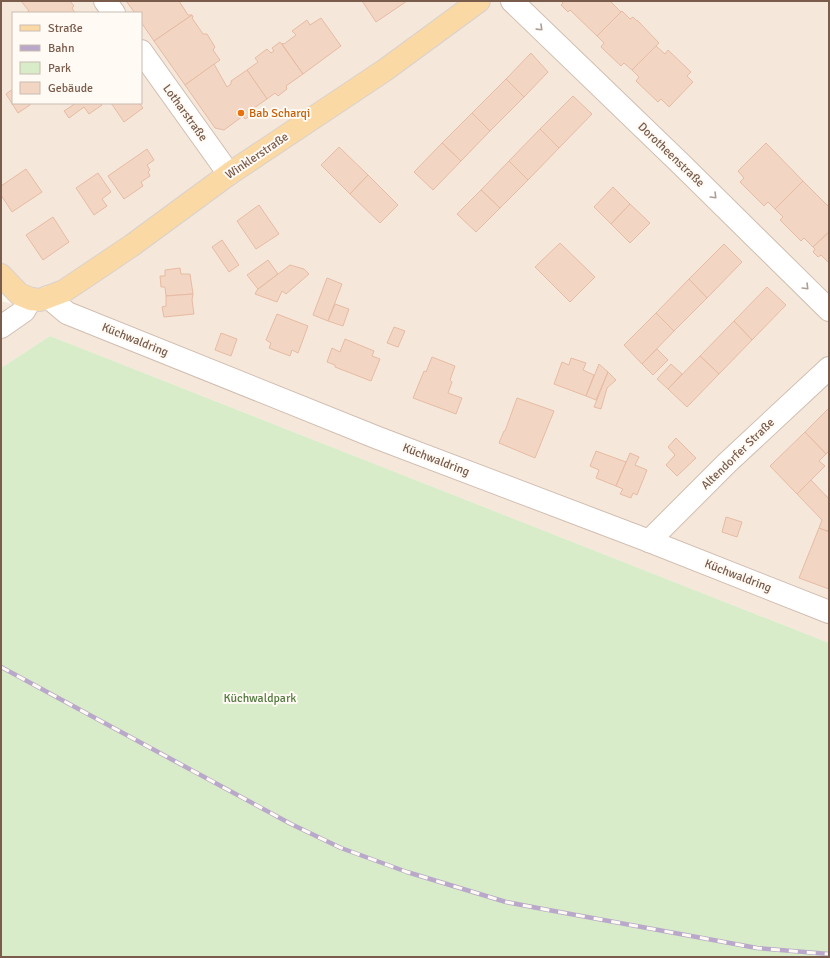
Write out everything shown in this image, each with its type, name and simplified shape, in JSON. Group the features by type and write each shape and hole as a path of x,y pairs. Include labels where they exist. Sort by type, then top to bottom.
{"main road":[{"name":"Winklerstraße","path":"40,298 64,291 94,271 229,174 384,70 480,1"},
{"path":"1,275 19,294 40,298"}],"street":[{"path":"105,1 113,12"},
{"name":"Dorotheenstraße","path":"512,1 682,165 829,310"},
{"name":"Lotharstraße","path":"142,52 229,174"},
{"path":"1,327 40,298"},
{"name":"Küchwaldring","path":"40,298 67,313 378,438 649,541 829,612"},
{"name":"Altendorfer Straße","path":"649,541 727,463 829,368"}],"shaded area":[{"path":"1,1 478,1 53,299 1,282"},
{"path":"488,1 829,1 829,643 50,336 1,368 1,301 38,311"}],"green space":[{"name":"Küchwaldpark","path":"50,336 829,643 829,957 1,957 1,368"}],"building":[{"path":"21,1 70,1 74,6 72,8 74,12 28,12 29,11"},
{"path":"126,1 179,1 188,15 192,15 154,41 142,23 142,12 134,12"},
{"path":"362,1 407,1 376,22"},
{"path":"561,1 610,1 621,12 597,36 570,10 568,12 561,5 563,3"},
{"path":"622,11 630,19 633,17 637,20 659,43 632,70 624,63 621,66 601,47 604,43 597,36"},
{"path":"192,15 192,18 203,34 207,34 215,47 213,50 220,60 185,85 154,41"},
{"path":"321,18 341,46 303,74 282,44 296,35 292,31 307,20 310,25"},
{"path":"280,42 303,74 286,86 287,89 278,96 275,93 267,99 247,70 258,62 255,58 267,49 271,53 274,51 272,48"},
{"path":"656,46 665,54 668,50 691,72 687,76 693,82 669,107 661,99 658,102 636,81 639,77 632,70"},
{"path":"531,53 548,72 524,97 506,79"},
{"path":"214,64 227,87 231,84 231,81 247,70 267,99 254,108 256,112 245,119 243,116 224,130 215,128 185,85"},
{"path":"506,79 524,97 490,131 472,113"},
{"path":"12,90 12,104 6,94"},
{"path":"573,96 592,114 559,148 540,129"},
{"path":"12,104 30,104 30,105 18,113"},
{"path":"74,104 102,105 89,114 84,107 69,118 64,111"},
{"path":"112,104 140,104 143,108 124,122"},
{"path":"472,113 490,131 461,161 442,143"},
{"path":"540,129 559,148 528,180 509,161"},
{"path":"442,143 461,161 433,190 414,172"},
{"path":"766,143 803,181 775,209 768,202 764,206 740,182 744,178 738,171"},
{"path":"339,147 368,175 350,194 321,165"},
{"path":"147,149 154,160 147,165 150,170 148,172 150,176 141,182 143,186 124,199 108,176"},
{"path":"509,161 528,180 500,208 481,190"},
{"path":"26,169 42,192 12,212 1,195 1,186"},
{"path":"98,173 111,192 102,199 107,206 94,215 76,188"},
{"path":"368,175 398,205 380,223 350,194"},
{"path":"803,181 829,207 829,232 813,247 804,238 801,241 780,220 783,217 775,209"},
{"path":"613,187 630,204 611,224 594,207"},
{"path":"481,190 500,208 476,232 457,214"},
{"path":"630,204 650,223 630,243 611,224"},
{"path":"259,205 279,234 256,249 237,221"},
{"path":"53,217 69,242 43,260 26,235"},
{"path":"829,232 829,263 821,255 818,257 813,252 815,249 813,247"},
{"path":"222,240 239,265 229,272 212,247"},
{"path":"560,243 595,277 570,302 535,267"},
{"path":"724,244 742,262 707,298 689,279"},
{"path":"268,260 278,274 258,289 247,275"},
{"path":"290,265 304,269 309,274 286,294 282,291 277,302 255,294 257,290"},
{"path":"180,268 181,274 190,274 193,294 166,296 165,287 161,287 160,276 165,276 165,270"},
{"path":"327,278 342,284 328,321 313,315"},
{"path":"689,279 707,298 674,331 656,313"},
{"path":"767,287 786,305 752,340 734,321"},
{"path":"193,294 192,300 194,314 164,317 162,307 166,306 166,296"},
{"path":"335,304 349,309 343,326 328,321"},
{"path":"656,313 674,331 642,364 624,345"},
{"path":"277,314 308,326 298,353 292,350 290,356 269,348 271,343 266,340"},
{"path":"734,321 752,340 719,374 700,356"},
{"path":"394,327 405,331 398,347 387,343"},
{"path":"221,333 237,339 231,356 215,350"},
{"path":"345,339 374,351 372,356 380,359 371,381 335,367 335,365 327,362 332,348 340,352"},
{"path":"657,349 668,360 653,375 642,364"},
{"path":"700,356 719,374 687,407 668,389"},
{"path":"432,357 455,366 450,380 452,382 448,393 462,398 456,414 413,398 424,371 426,372"},
{"path":"571,358 586,363 583,370 594,375 586,396 554,384 562,362 569,365"},
{"path":"599,364 608,372 596,400 586,396"},
{"path":"671,364 682,374 668,389 657,379"},
{"path":"608,372 616,380 607,388 601,409 594,407"},
{"path":"517,398 554,411 535,458 499,443"},
{"path":"829,408 829,451 826,454 805,432"},
{"path":"805,432 826,454 819,461 825,466 797,494 770,466"},
{"path":"676,438 696,458 677,476 666,465 675,455 668,447"},
{"path":"596,451 626,462 616,486 596,478 599,470 590,466"},
{"path":"630,453 639,457 635,465 647,470 637,495 633,493 631,498 620,494 623,489 616,486"},
{"path":"811,480 829,499 829,529 827,531 819,528 822,520 797,494"},
{"path":"726,517 742,522 737,537 722,532"},
{"path":"819,528 829,532 829,589 799,578"}],"railway":[{"path":"1,667 291,824 341,848 407,872 506,902 757,948 829,954"}],"place":[{"name":"Bab Scharqi","path":"241,113"}]}
